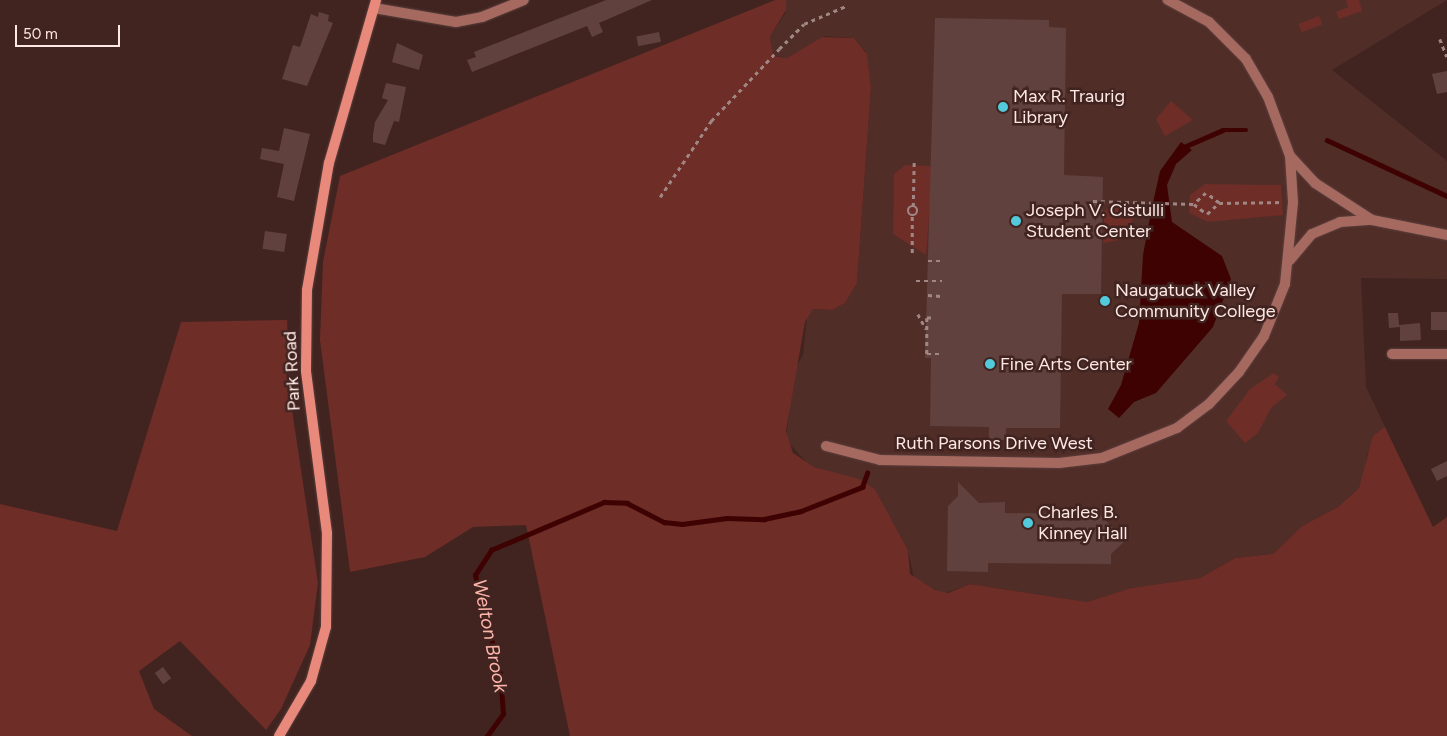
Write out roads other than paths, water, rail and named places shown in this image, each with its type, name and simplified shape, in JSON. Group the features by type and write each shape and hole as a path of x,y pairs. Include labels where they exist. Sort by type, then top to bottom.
{"main road":[{"name":"Park Road","path":"279,736 311,681 326,627 328,533 306,371 307,290 330,163 375,4"}],"street":[{"path":"375,4 456,22 482,17 524,0"},
{"path":"1168,0 1209,22 1246,59 1268,97 1290,156 1315,183 1372,220"},
{"name":"Ruth Parsons Drive West","path":"826,446 880,460 1059,462 1102,458 1140,446 1177,428 1209,404 1240,372 1276,313 1290,260 1293,202 1290,156"},
{"path":"1290,260 1312,234 1340,222 1372,220 1447,235"},
{"path":"1392,354 1447,354"}],"waterway":[{"name":"Welton Brook","path":"1186,146 1223,130 1246,130"},
{"name":"Welton Brook","path":"1327,140 1447,196"},
{"name":"Welton Brook","path":"487,736 503,714 500,674 475,575 491,550 604,502 627,503 664,522 682,524 727,518 764,519 801,511 862,487 867,473"}],"place":[{"name":"Max R. Traurig Library","path":"1003,107"},
{"name":"Joseph V. Cistulli Student Center","path":"1016,221"},
{"name":"Naugatuck Valley Community College","path":"1105,301"},
{"name":"Fine Arts Center","path":"990,364"},
{"name":"Charles B. Kinney Hall","path":"1028,523"}]}
